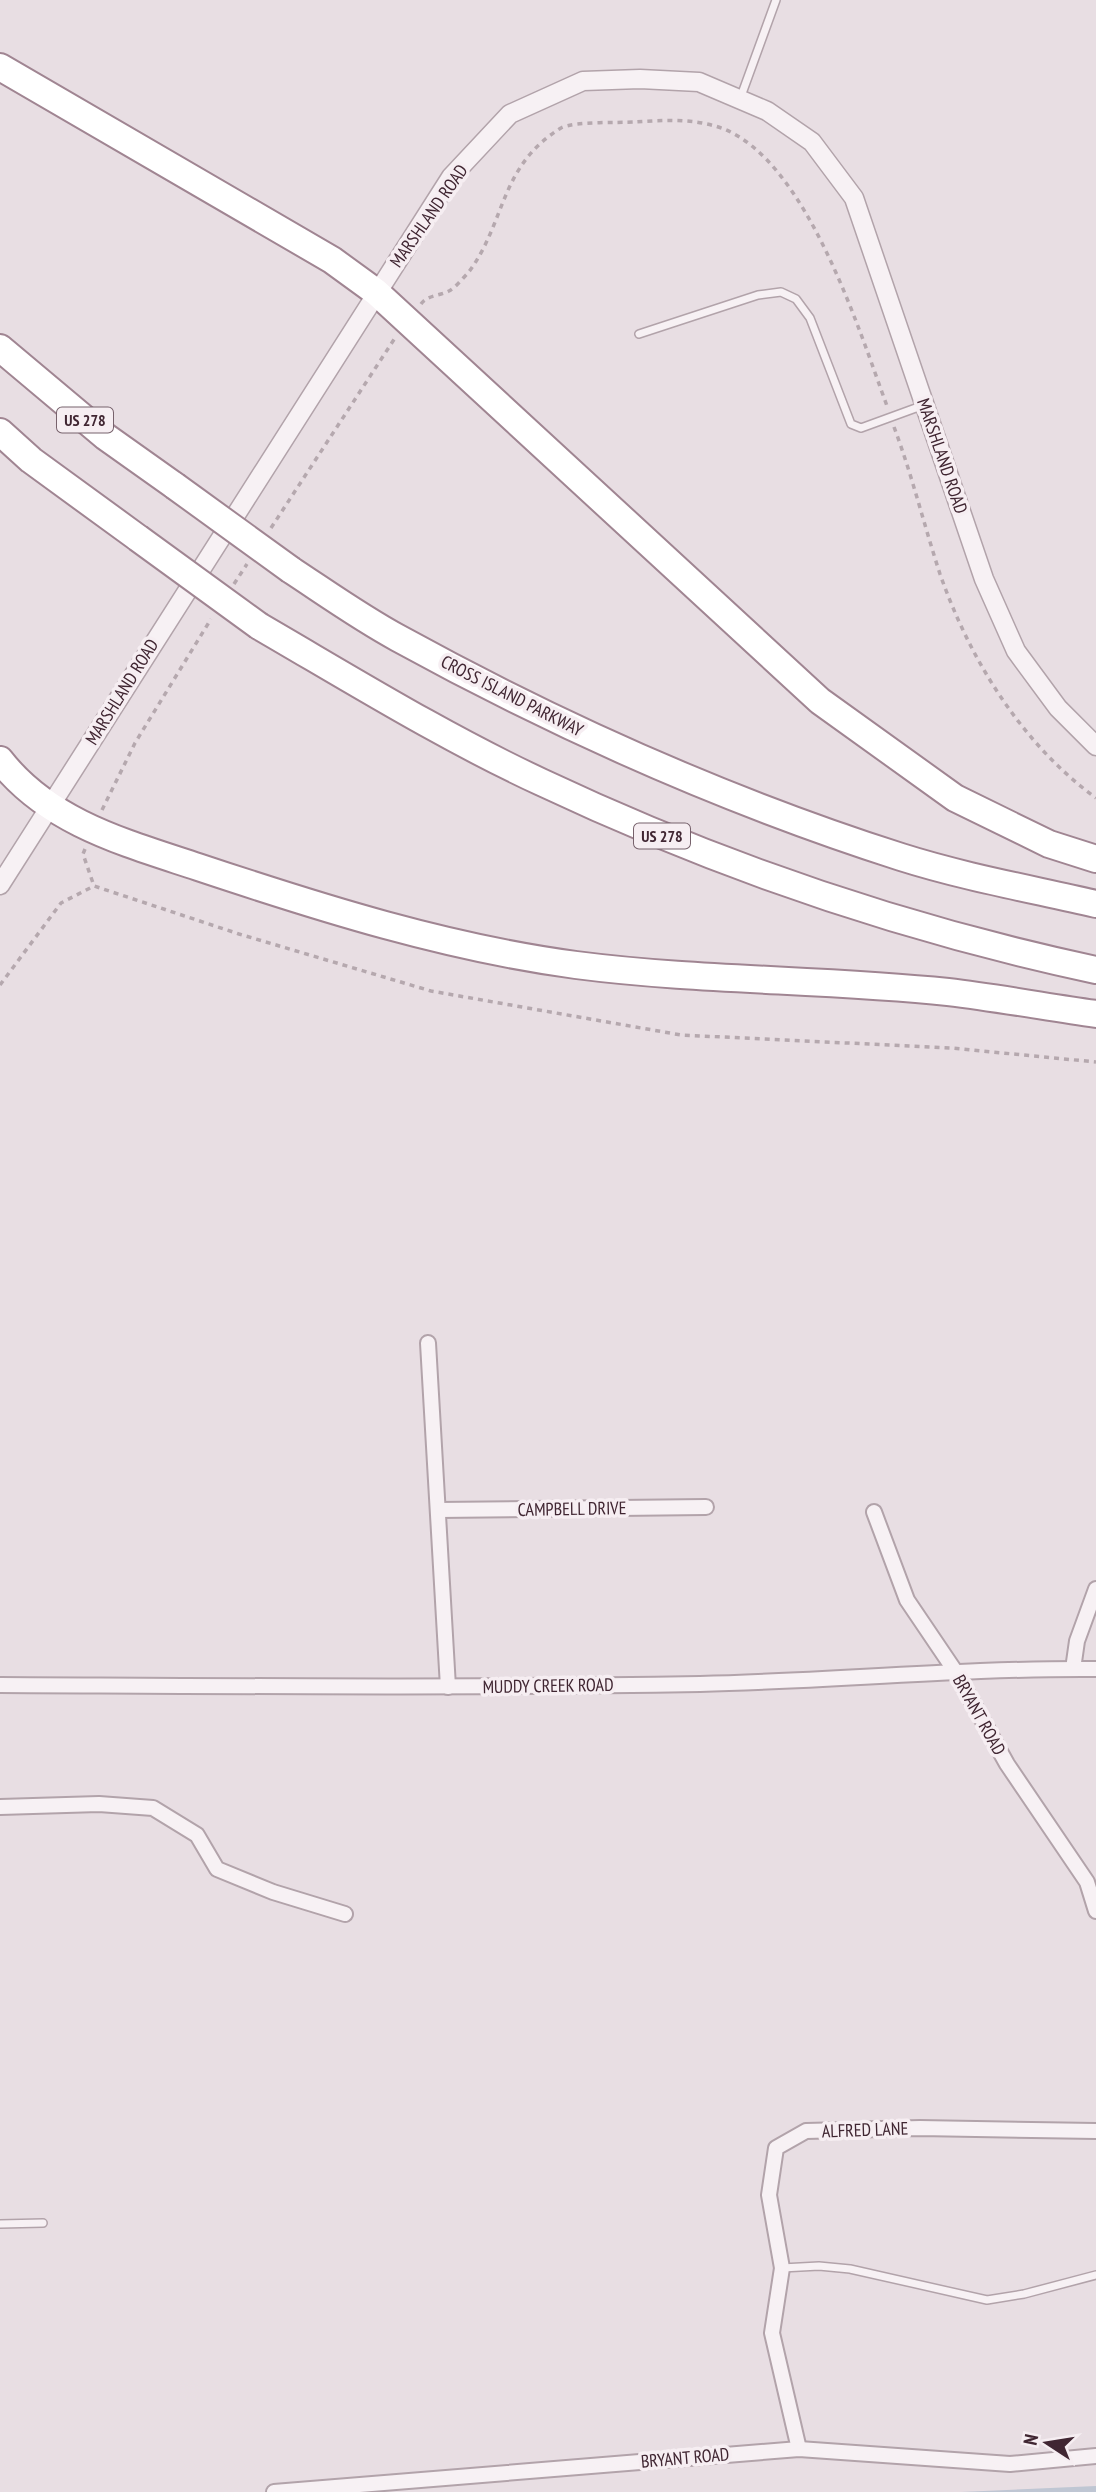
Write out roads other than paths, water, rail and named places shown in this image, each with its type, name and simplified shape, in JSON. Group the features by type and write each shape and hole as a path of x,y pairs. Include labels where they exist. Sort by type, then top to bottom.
{"highway":[{"path":"0,67 332,260 376,292 820,701 955,798 1049,844 1096,859"},
{"name":"CROSS ISLAND PARKWAY","path":"0,348 106,437 291,570 396,637 538,711 656,766 789,818 903,858 1096,904"},
{"name":"US 278","path":"0,432 31,460 259,626 436,728 539,782 654,833 833,901 1006,951 1096,970"},
{"path":"0,760 18,783 49,806 92,831 245,883 429,936 575,964 948,992 1096,1014"}],"street":[{"name":"MARSHLAND ROAD","path":"0,886 451,177 510,114 583,81 640,79 699,82 767,111 812,142 854,198 984,579 1016,651 1058,708 1096,746"},
{"path":"428,1343 448,1687"},
{"name":"CAMPBELL DRIVE","path":"438,1510 706,1507"},
{"name":"BRYANT ROAD","path":"874,1512 907,1600 955,1671 1007,1764 1091,1885 1096,1910"},
{"path":"1073,1669 1077,1642 1096,1589"},
{"name":"MUDDY CREEK ROAD","path":"0,1685 448,1687 704,1684 955,1671 1096,1669"},
{"path":"0,1807 99,1804 153,1808 197,1835 217,1868 273,1892 345,1914"},
{"name":"ALFRED LANE","path":"799,2449 772,2333 782,2268 769,2195 776,2148 806,2131 920,2128 1096,2131"},
{"name":"BRYANT ROAD","path":"274,2492 799,2449 1010,2464 1096,2456"}],"lane":[{"path":"740,99 776,0"},
{"path":"639,334 758,295 781,292 796,299 810,318 850,424 861,428 925,405"},
{"path":"0,2224 43,2223"},
{"path":"782,2268 819,2266 850,2269 988,2300 1024,2294 1096,2275"}]}
